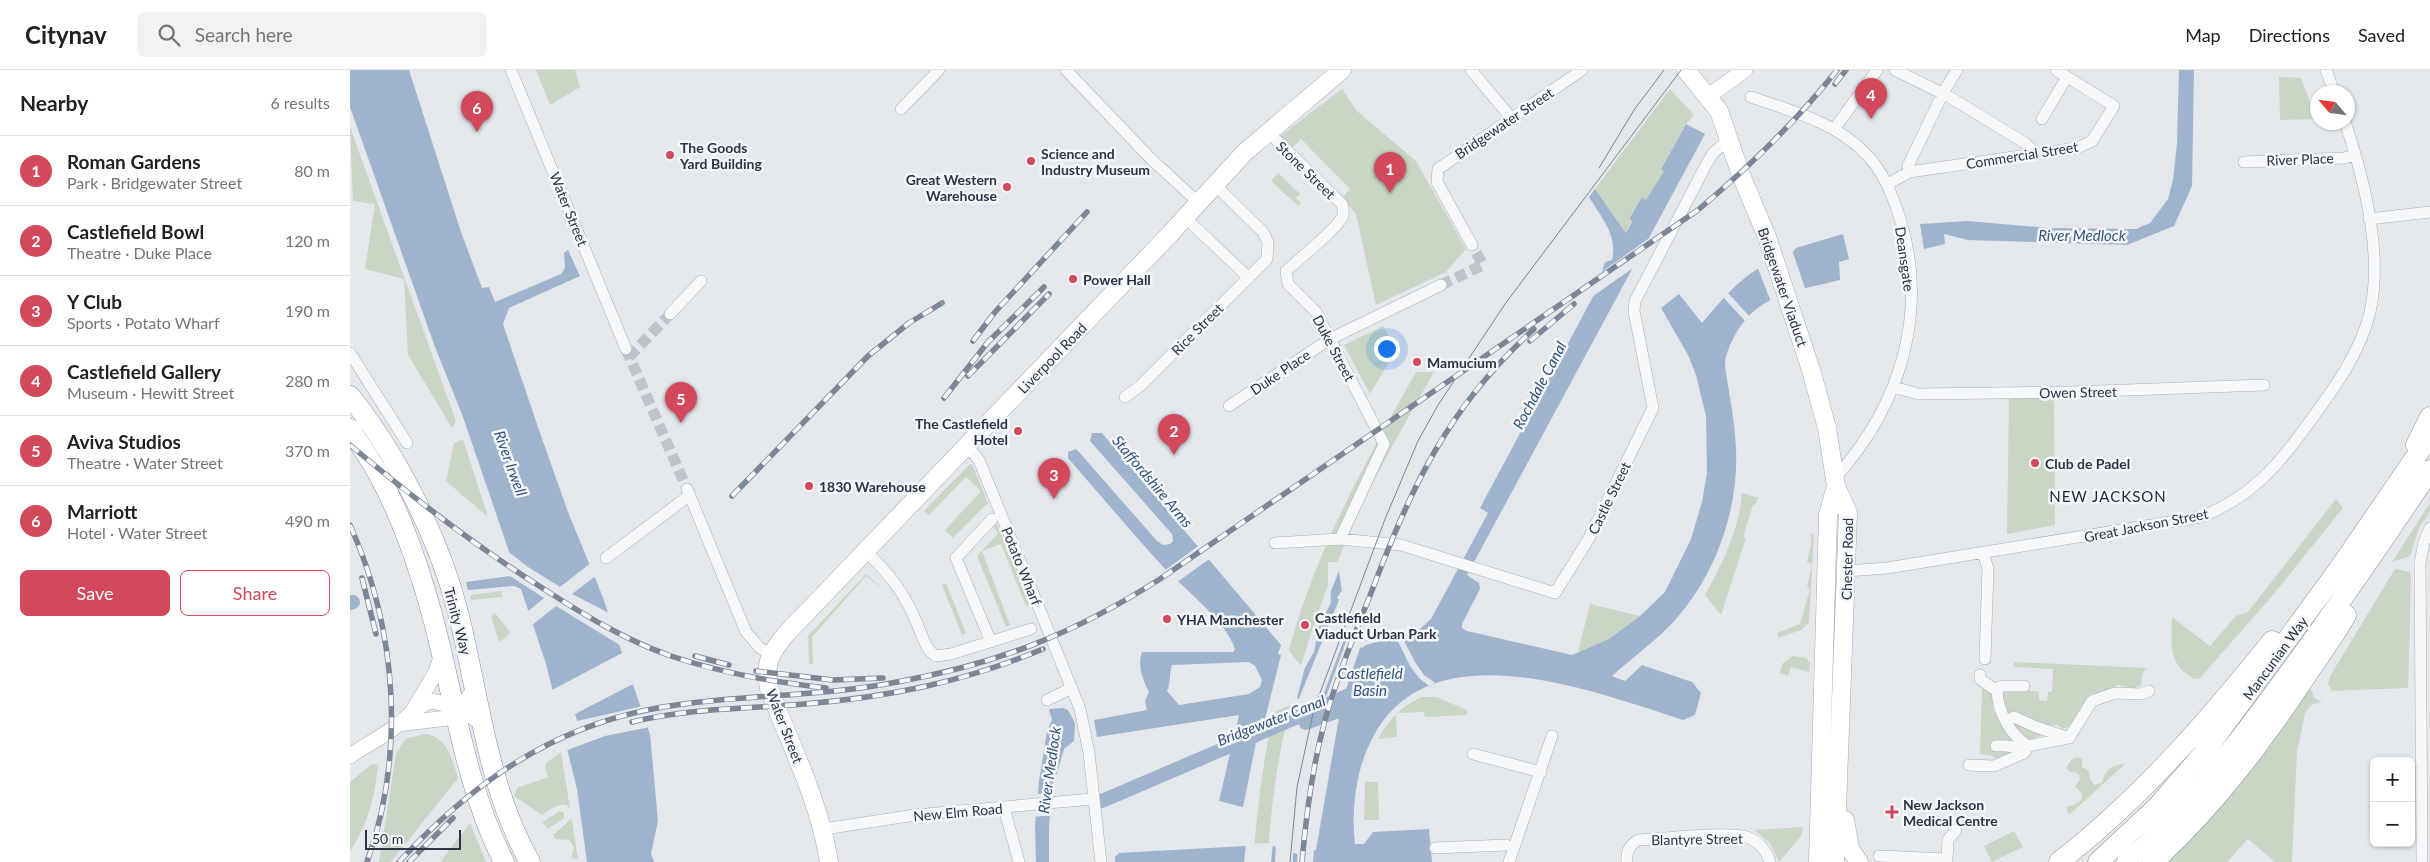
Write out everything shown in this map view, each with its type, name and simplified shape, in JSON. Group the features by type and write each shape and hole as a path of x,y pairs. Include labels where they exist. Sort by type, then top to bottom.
{"highway":[{"name":"Trinity Way","path":"350,396 383,445 420,510 454,599 502,804 530,862"},
{"path":"2404,475 2430,417"},
{"name":"Trinity Way","path":"350,429 380,477 409,544 442,654 456,708 462,743 484,820 504,862"},
{"name":"Mancunian Way","path":"2098,862 2144,820 2192,768 2253,688 2376,516 2430,436"},
{"name":"Mancunian Way","path":"2127,862 2179,812 2219,767 2291,671 2429,471"},
{"path":"2059,862 2088,840 2127,803 2200,726 2245,674 2329,566 2376,516"},
{"path":"2153,862 2215,800 2293,696 2343,620 2396,521"}],"main road":[{"name":"Liverpool Road","path":"770,654 785,634 968,446 1214,184 1267,131 1342,70"},
{"path":"1686,70 1708,96 1746,70"},
{"name":"Bridgewater Viaduct","path":"1708,96 1719,112 1741,175 1767,237 1811,370 1827,428 1836,482"},
{"name":"Chester Road","path":"1836,482 1848,513 1840,792 1836,862"},
{"name":"Chester Road","path":"1818,862 1828,516 1836,482"},
{"path":"350,756 398,724 414,709 436,672 442,654"},
{"name":"Water Street","path":"770,654 767,677 769,688 814,798 824,829 829,862"},
{"path":"398,724 447,718 467,700 475,688"},
{"path":"414,709 437,700 447,703 478,720 484,726"},
{"path":"434,721 447,726 462,743"},
{"path":"1840,792 1850,849 1859,862"},
{"path":"1804,862 1818,837"}],"street":[{"name":"Water Street","path":"511,70 626,349"},
{"path":"901,109 939,70"},
{"path":"1066,70 1152,160 1198,202"},
{"path":"1470,70 1512,119"},
{"name":"Bridgewater Street","path":"1472,245 1437,182 1436,173 1441,166 1512,119 1567,74 1582,70"},
{"path":"1835,128 1877,70"},
{"path":"1896,70 1943,93 2025,143 2030,148 2031,154"},
{"path":"1888,184 1909,172 1908,166 1943,93 1957,70"},
{"path":"2042,119 2068,77 2056,70"},
{"path":"2326,70 2331,85"},
{"name":"Commercial Street","path":"1909,172 2084,146 2092,141 2114,106 2068,77"},
{"name":"Deansgate","path":"1753,98 1835,128 1864,152 1888,184 1904,235 1911,305 1908,337 1894,388 1862,447 1836,482"},
{"name":"Great Jackson Street","path":"1847,571 1887,568 1983,554 2202,517 2220,509 2255,487 2295,442 2335,386 2356,350 2370,312 2374,266 2370,219 2347,130"},
{"name":"Stone Street","path":"1267,131 1342,204 1344,210 1342,216 1331,229 1286,271"},
{"name":"Castle Street","path":"1275,543 1340,538 1402,545 1555,593 1588,540 1653,408 1634,311 1635,301 1707,163 1713,154 1730,140"},
{"name":"River Place","path":"2244,162 2344,158 2355,155"},
{"path":"1214,184 1263,232 1268,242 1267,259 1286,271"},
{"path":"2370,219 2430,212"},
{"path":"1193,225 1249,278"},
{"name":"Rice Street","path":"1125,398 1140,386 1267,259"},
{"name":"Duke Street","path":"1286,271 1288,284 1316,312 1384,444 1340,538"},
{"path":"670,314 701,281"},
{"name":"Duke Place","path":"1229,406 1330,339 1441,285"},
{"path":"350,353 407,443"},
{"name":"Owen Street","path":"1894,388 1918,394 2072,392 2264,385"},
{"name":"Potato Wharf","path":"968,446 979,460 1084,721 1101,862"},
{"path":"606,558 690,494 746,632 755,644 770,654"},
{"path":"991,642 956,558 992,519"},
{"path":"2422,862 2426,845 2420,563 2424,542 2430,528"},
{"path":"865,550 890,575 901,590 926,647 932,653 941,656 1031,629"},
{"path":"1983,554 1988,568 1985,659"},
{"path":"1980,675 1980,678 1995,689 1998,709 2016,739 2027,748"},
{"path":"1995,689 2003,686 2024,686"},
{"path":"1047,700 1072,688"},
{"path":"1996,746 2004,745 2009,748 2027,748 2069,738 2092,701 2115,693 2141,694 2149,690"},
{"path":"2006,721 2014,717 2020,718 2036,727 2069,738"},
{"path":"1509,862 1552,736"},
{"path":"1970,765 1994,766 2024,753 2027,748"},
{"path":"1473,754 1541,772"},
{"name":"New Elm Road","path":"824,829 915,815 1092,799"},
{"path":"1004,808 1019,862"},
{"path":"1879,856 1947,859 1948,840 1956,830"},
{"name":"Blantyre Street","path":"1627,862 1626,853 1631,844 1638,840 1741,835 1758,842 1764,848 1770,862"},
{"path":"1435,848 1506,845"}],"green space":[{"path":"536,70 575,70 580,87 550,105"},
{"path":"2279,77 2301,78 2310,103 2310,119 2280,120"},
{"path":"1342,89 1357,111 1416,161 1466,249 1446,272 1376,305 1356,214 1342,198 1350,189 1301,139 1292,148 1280,136"},
{"path":"1670,89 1694,115 1686,124 1661,168 1665,171 1646,201 1642,198 1626,233 1595,189"},
{"path":"350,127 456,421 452,428 408,355 404,279 365,269 375,204 353,201"},
{"path":"1278,173 1300,194 1296,198 1301,203 1298,206 1271,181"},
{"path":"1383,326 1394,344 1389,362 1370,394 1344,345"},
{"name":"Castlefield Viaduct Urban Park","path":"1416,372 1434,372 1367,494 1324,596 1309,639 1285,727 1271,817 1268,862 1253,862 1264,761 1270,727 1295,628 1329,538 1371,454"},
{"path":"2054,397 2055,525 2007,534 2009,399"},
{"path":"463,439 488,517 446,481 454,443"},
{"path":"972,464 988,503 953,538 945,530 981,491 966,477 929,515 924,511"},
{"path":"1742,493 1758,498 1755,505 1753,505 1743,537 1746,538 1721,615 1705,595 1724,558 1734,533"},
{"path":"2336,499 2343,508 2273,595 2200,678 2194,679 2185,673 2179,667 2173,653 2172,617 2210,646 2236,616 2248,612"},
{"path":"2430,503 2430,512 2419,528 2410,556 2392,562"},
{"path":"997,524 1030,605 1026,606 1001,544 982,551 1010,625 1006,627 977,556 998,533 993,527"},
{"path":"1811,533 1814,535 1809,623 1801,630 1778,638 1777,633 1800,624 1810,589 1807,588 1812,564 1807,562 1811,545"},
{"path":"2395,569 2410,572 2411,576 2408,688 2332,691 2328,684 2330,676"},
{"path":"866,574 884,590 866,576 812,637 813,664 809,664 808,636"},
{"path":"946,583 966,633 962,635 942,585"},
{"path":"502,591 502,597 471,600 470,595"},
{"path":"1590,604 1640,616 1606,641 1578,652"},
{"path":"495,613 511,633 499,642 491,616"},
{"path":"1793,656 1806,658 1810,663 1809,672 1791,667 1788,676 1780,673 1782,664"},
{"path":"2014,662 2147,668 2143,672 2141,686 2132,688 2118,685 2102,693 2090,694 2070,726 2063,729 2057,725 2045,725 2045,732 2035,738 2027,739 2020,736 2014,729 2005,711 2000,692 2024,690 2039,692 2039,700 2047,701 2048,692 2052,691 2053,669 2014,667"},
{"path":"2306,688 2312,691 2314,698 2322,702 2311,705 2305,713 2297,752 2292,862 2275,862 2248,839 2227,862 2164,862"},
{"path":"1982,689 1991,690 1994,712 1996,712 2011,740 2018,743 2017,750 1997,759 1993,756 1980,754"},
{"path":"1423,697 1436,697 1467,710 1467,715 1425,717 1424,712 1397,713 1408,704"},
{"path":"1396,714 1397,737 1378,739 1387,726"},
{"path":"425,734 439,739 444,744 451,757 458,778 391,862 379,862 396,754 405,739"},
{"path":"561,752 570,811 565,805 561,805 542,815 514,796 517,788 548,777 545,768 546,763"},
{"path":"2078,757 2082,759 2082,767 2089,771 2090,779 2095,785 2102,782 2110,768 2125,764 2069,815 2066,807 2080,801 2082,793 2075,787 2080,779 2079,774 2066,768 2072,759"},
{"path":"372,764 378,765 373,799 362,831 350,851 350,782"},
{"path":"1365,782 1378,782 1379,820 1364,820"},
{"path":"560,811 564,813 564,818 548,829 542,822"},
{"path":"571,812 578,859 571,858 574,847 569,840 555,839 553,835 571,819"},
{"path":"470,823 486,862 440,862"},
{"path":"1803,827 1801,836 1779,862 1770,843 1754,830"},
{"path":"2014,831 2023,847 1992,862 1984,846"}],"water":[{"name":"River Irwell","path":"350,70 409,70 461,232 482,288 489,287 495,302 561,274 565,268 564,253 568,250 580,276 509,308 503,324 568,512 602,595 650,734 658,821 651,854 654,862 587,862 577,789 546,664 521,589 514,586 468,590 466,582 510,576 515,569 463,417 435,347 350,107"},
{"name":"River Medlock","path":"2179,70 2194,70 2192,186 2174,226 2127,245 1968,240 1944,234 1945,244 1924,249 1920,224 1967,221 2050,228 2136,229 2150,223 2168,199 2173,180 2177,143"},
{"name":"Castlefield Basin","path":"1686,124 1705,134 1467,575 1479,583 1480,589 1462,624 1462,628 1467,631 1572,655 1609,639 1640,616 1665,592 1691,539 1702,502 1707,473 1706,416 1696,375 1688,355 1661,308 1679,294 1702,323 1721,301 1751,273 1793,252 1796,248 1843,234 1849,259 1839,262 1840,280 1779,296 1754,311 1743,322 1734,337 1729,348 1725,366 1734,428 1736,472 1729,518 1722,540 1702,583 1675,620 1612,676 1625,681 1642,665 1692,682 1701,693 1695,715 1683,720 1605,695 1561,684 1516,677 1473,676 1433,684 1399,704 1373,737 1362,762 1354,803 1355,844 1364,844 1373,832 1429,829 1432,862 1115,862 1115,857 1119,853 1245,846 1274,846 1297,854 1316,850 1340,712 1344,708 1340,704 1329,700 1299,698 1267,713 1265,719 1261,718 1243,807 1219,801 1239,715 1097,737 1094,720 1147,710 1145,701 1149,692 1140,668 1142,652 1233,652 1235,649 1224,628 1142,543 1068,458 1068,452 1076,449 1157,541 1163,545 1170,544 1173,541 1172,534 1090,441 1092,433 1102,433 1303,671 1314,652 1320,623 1331,603 1329,564 1338,564 1342,592 1339,599 1342,640 1362,648 1366,645 1418,631 1431,619 1488,513 1480,508 1596,291 1605,262 1612,260 1613,242 1611,234 1589,197 1595,189 1626,233 1632,222 1630,218 1642,197 1646,200 1664,171 1661,169","holes":["1249,662 1255,666 1262,680 1260,687 1249,694 1179,705 1167,691 1172,665"]},
{"name":"River Medlock","path":"1063,708 1068,710 1075,723 1074,741 1064,749 1057,774 1054,774 1049,827 1049,862 1036,862 1035,825 1039,781 1047,731 1052,720 1049,709"}],"pier":[{"path":"1651,237 1636,266 1589,299 1600,273"},
{"path":"1792,250 1806,291 1771,302 1757,266"},
{"path":"1727,292 1751,318 1746,322 1722,296"},
{"path":"1201,544 1212,557 1176,583 1164,571"},
{"path":"506,550 528,567 560,587 592,562 597,575 572,594 611,614 623,647 556,606 531,626 526,613 544,598 507,574 511,573 512,569"},
{"path":"1328,562 1339,562 1341,566 1329,596 1328,605"},
{"path":"1344,587 1344,593 1340,597 1345,637 1321,701 1298,701 1339,600 1337,598"},
{"path":"1401,635 1424,675 1435,683 1429,686 1419,678 1410,666 1396,637"},
{"path":"1347,639 1361,645 1340,707 1324,702"},
{"path":"1281,645 1284,645 1303,668 1306,663 1296,702 1269,715 1262,726 1259,726 1261,718 1265,719 1281,655 1278,654"},
{"path":"624,652 635,683 575,714 577,721 643,706 650,727 605,736 565,751 550,691"},
{"path":"1055,793 1053,815 1033,817 1035,794"},
{"path":"1273,843 1271,862 1244,862 1246,844"},
{"path":"1276,844 1293,851 1293,862 1275,862"},
{"path":"1314,848 1313,862 1297,862 1298,851"}],"waterway":[{"path":"1102,801 1349,695"},
{"name":"Bridgewater Canal","path":"1306,723 1361,703"}],"tunnel":[{"path":"1441,285 1483,265 1472,245"},
{"path":"629,357 670,314"},
{"path":"626,349 687,489"}],"tram line":[{"path":"1599,168 1634,110 1664,70"},
{"path":"1290,862 1297,787 1314,709 1385,519 1418,441 1438,405 1505,304 1681,70"}],"railway":[{"path":"399,862 453,809 482,785 513,764 545,746 614,718 682,704 836,691 933,675 1001,656 1034,644 1097,616 1160,579 1698,210 1771,143 1805,108 1837,70"},
{"path":"1835,84 1846,70"},
{"path":"973,341 995,312 1087,212"},
{"path":"944,398 988,342 1044,287"},
{"path":"968,376 1049,294"},
{"path":"732,496 868,356 909,323 942,303"},
{"path":"1530,341 1574,304"},
{"path":"1302,862 1313,775 1329,707 1386,554 1418,483 1435,450 1455,419 1504,359 1534,329"},
{"path":"350,445 420,502 493,556 574,608 621,635 671,656 728,672 767,680 826,688"},
{"path":"350,525 366,565 378,607 386,649 391,692 391,735 387,778 379,821 367,862"},
{"path":"362,578 376,634"},
{"path":"632,722 696,711 804,704 896,692 984,671 1043,649"},
{"path":"695,656 729,665"},
{"path":"756,671 833,680 883,678"},
{"path":"409,862 453,818"}],"place":[{"name":"Castlefield Gallery","path":"1871,119"},
{"name":"Marriott","path":"477,132"},
{"name":"The Goods Yard Building","path":"670,155"},
{"name":"Science and Industry Museum","path":"1031,161"},
{"name":"Great Western Warehouse","path":"1007,187"},
{"name":"Roman Gardens","path":"1390,193"},
{"name":"Power Hall","path":"1073,279"},
{"name":"Mamucium","path":"1417,362"},
{"name":"Aviva Studios","path":"681,423"},
{"name":"The Castlefield Hotel","path":"1018,431"},
{"name":"Castlefield Bowl","path":"1174,455"},
{"name":"Club de Padel","path":"2035,463"},
{"name":"1830 Warehouse","path":"809,486"},
{"name":"Y Club","path":"1054,499"},
{"name":"YHA Manchester","path":"1167,619"},
{"name":"Castlefield Viaduct Urban Park","path":"1305,625"},
{"name":"New Jackson Medical Centre","path":"1892,812"}],"district":[{"name":"NEW JACKSON","path":"2108,496"}],"water label":[{"name":"Rochdale Canal","path":"1539,385"},
{"name":"Staffordshire Arms","path":"1153,481"}]}
